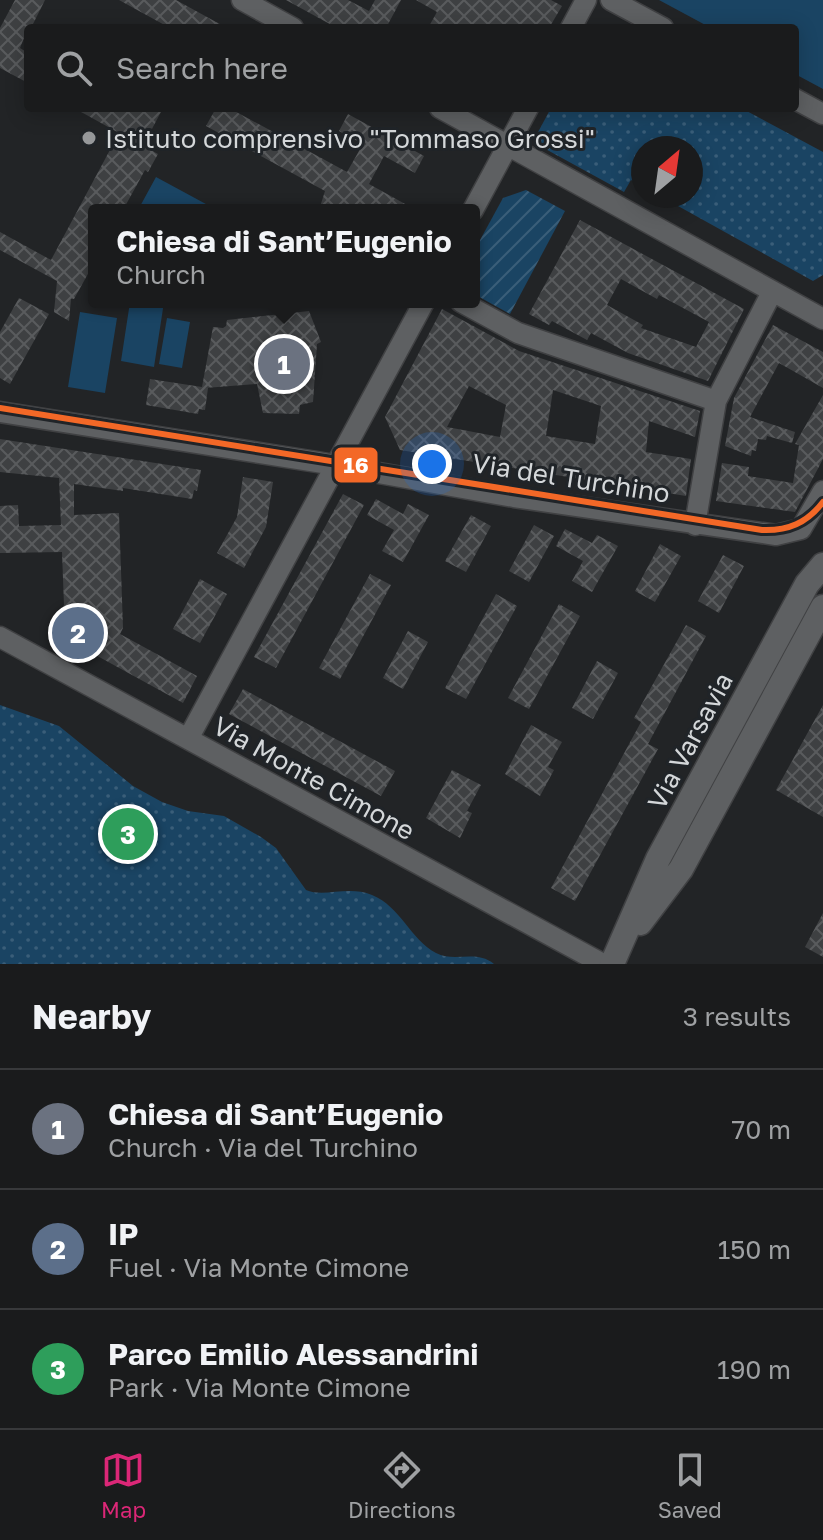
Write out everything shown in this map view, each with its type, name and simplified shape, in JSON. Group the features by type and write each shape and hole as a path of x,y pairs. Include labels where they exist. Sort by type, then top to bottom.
{"street":[{"path":"242,0 286,24"},
{"path":"573,24 586,0"},
{"path":"611,0 656,24"},
{"path":"799,101 823,114"},
{"path":"447,112 823,319"},
{"path":"476,204 526,112"},
{"path":"695,525 716,401 772,292"},
{"path":"188,739 421,308"},
{"path":"472,308 518,333 716,401"},
{"name":"Via del Turchino","path":"0,412 695,525 776,535 801,529 823,491"},
{"name":"Via Varsavia","path":"612,959 658,859 807,584 823,565"},
{"name":"Via Varsavia","path":"612,959 681,869 823,607"},
{"name":"Via Monte Cimone","path":"0,637 188,739 612,959"}],"shaded area":[{"path":"659,0 823,0 823,89 799,76 799,24 704,24"},
{"path":"549,112 748,112 823,152 823,275 813,281 682,208 703,208 703,136 631,136 631,180 624,192 540,146 537,134"},
{"path":"156,177 206,204 141,204"},
{"path":"526,190 565,211 510,314 480,297 480,240 503,198"},
{"path":"129,308 163,308 154,367 121,361"},
{"path":"80,312 117,318 105,393 68,387"},
{"path":"167,318 190,322 182,368 159,364"},
{"path":"0,705 59,726 133,786 162,802 188,811 224,816 261,837 276,848 306,890 321,893 354,891 372,895 391,907 419,940 436,953 451,957 480,957 494,964 0,964"}],"building":[{"path":"15,0 45,0 33,24 24,24 20,48 24,50 24,81 0,68 0,28"},
{"path":"119,0 176,0 220,24 163,24"},
{"path":"286,0 348,0 369,11 375,0 401,0 388,24 330,24"},
{"path":"416,0 551,0 562,6 551,24 430,24 437,12"},
{"path":"81,112 161,112 143,146 158,154 148,172 145,170 126,204 88,204 88,274 74,299 71,299 69,321 54,312 57,281 0,250 0,232 51,260 119,133"},
{"path":"214,112 236,112 347,172 363,144 339,131 348,114 424,156 415,173 384,156 369,184 405,204 321,204 325,191 206,126"},
{"path":"580,220 744,309 708,381 628,353 591,333 587,340 552,321 549,325 529,314","holes":["621,279 657,299 659,295 709,322 696,347 641,328 643,325 607,305"]},
{"path":"19,298 49,314 10,384 0,378 0,332"},
{"path":"442,309 519,351 700,411 695,437 649,421 646,452 691,459 686,496 400,450 385,417","holes":["469,386 506,405 500,437 447,427","553,390 601,406 595,444 546,436"]},
{"path":"309,311 321,342 317,344 313,402 300,405 299,414 263,413 257,384 205,388 208,388 205,410 199,409 198,414 146,405 150,379 202,387 213,327 223,328 227,320"},
{"path":"773,325 823,352 823,388 779,363 750,417 795,432 792,443 767,436 766,440 758,439 756,451 752,450 751,456 725,446 734,398"},
{"path":"823,395 823,459 795,512 716,501 722,463 749,467 748,476 793,483 799,445 795,444"},
{"path":"0,439 201,470 197,491 194,490 192,499 74,484 74,515 119,513 123,628 120,634 197,676 183,703 50,630 64,605 62,552 0,553 0,506 18,505 19,526 61,525 59,478 0,472"},
{"path":"243,477 273,482 266,527 244,568 217,553 237,517"},
{"path":"343,494 364,505 276,668 254,657"},
{"path":"376,499 403,514 408,504 429,515 403,562 382,551 394,530 367,515"},
{"path":"471,515 491,526 466,572 445,561"},
{"path":"534,525 554,536 529,582 509,571"},
{"path":"565,529 592,543 597,535 618,546 592,592 572,581 583,561 556,546"},
{"path":"660,544 681,556 655,602 635,591"},
{"path":"723,555 744,566 719,613 698,601"},
{"path":"370,574 391,585 340,679 319,668"},
{"path":"200,579 227,594 200,643 173,629"},
{"path":"496,594 517,606 466,699 445,688"},
{"path":"559,604 580,616 529,709 508,698"},
{"path":"686,625 706,636 648,744 658,749 575,901 551,888 641,722 634,718"},
{"path":"408,631 428,642 403,689 383,678"},
{"path":"597,661 618,673 593,719 572,708"},
{"path":"243,689 395,771 381,796 229,714"},
{"path":"823,705 823,817 776,790"},
{"path":"531,725 562,742 548,767 554,770 540,796 505,774"},
{"path":"452,770 481,785 467,811 472,813 460,838 426,818"},
{"path":"823,913 823,957 805,947"}],"transit line":[{"name":"16","path":"0,408 762,530 796,524 823,502"}],"place":[{"name":"Istituto comprensivo \"Tommaso Grossi\"","path":"89,138"},
{"name":"Chiesa di Sant’Eugenio","path":"284,364"},
{"name":"IP","path":"78,633"},
{"name":"Parco Emilio Alessandrini","path":"128,834"}]}
